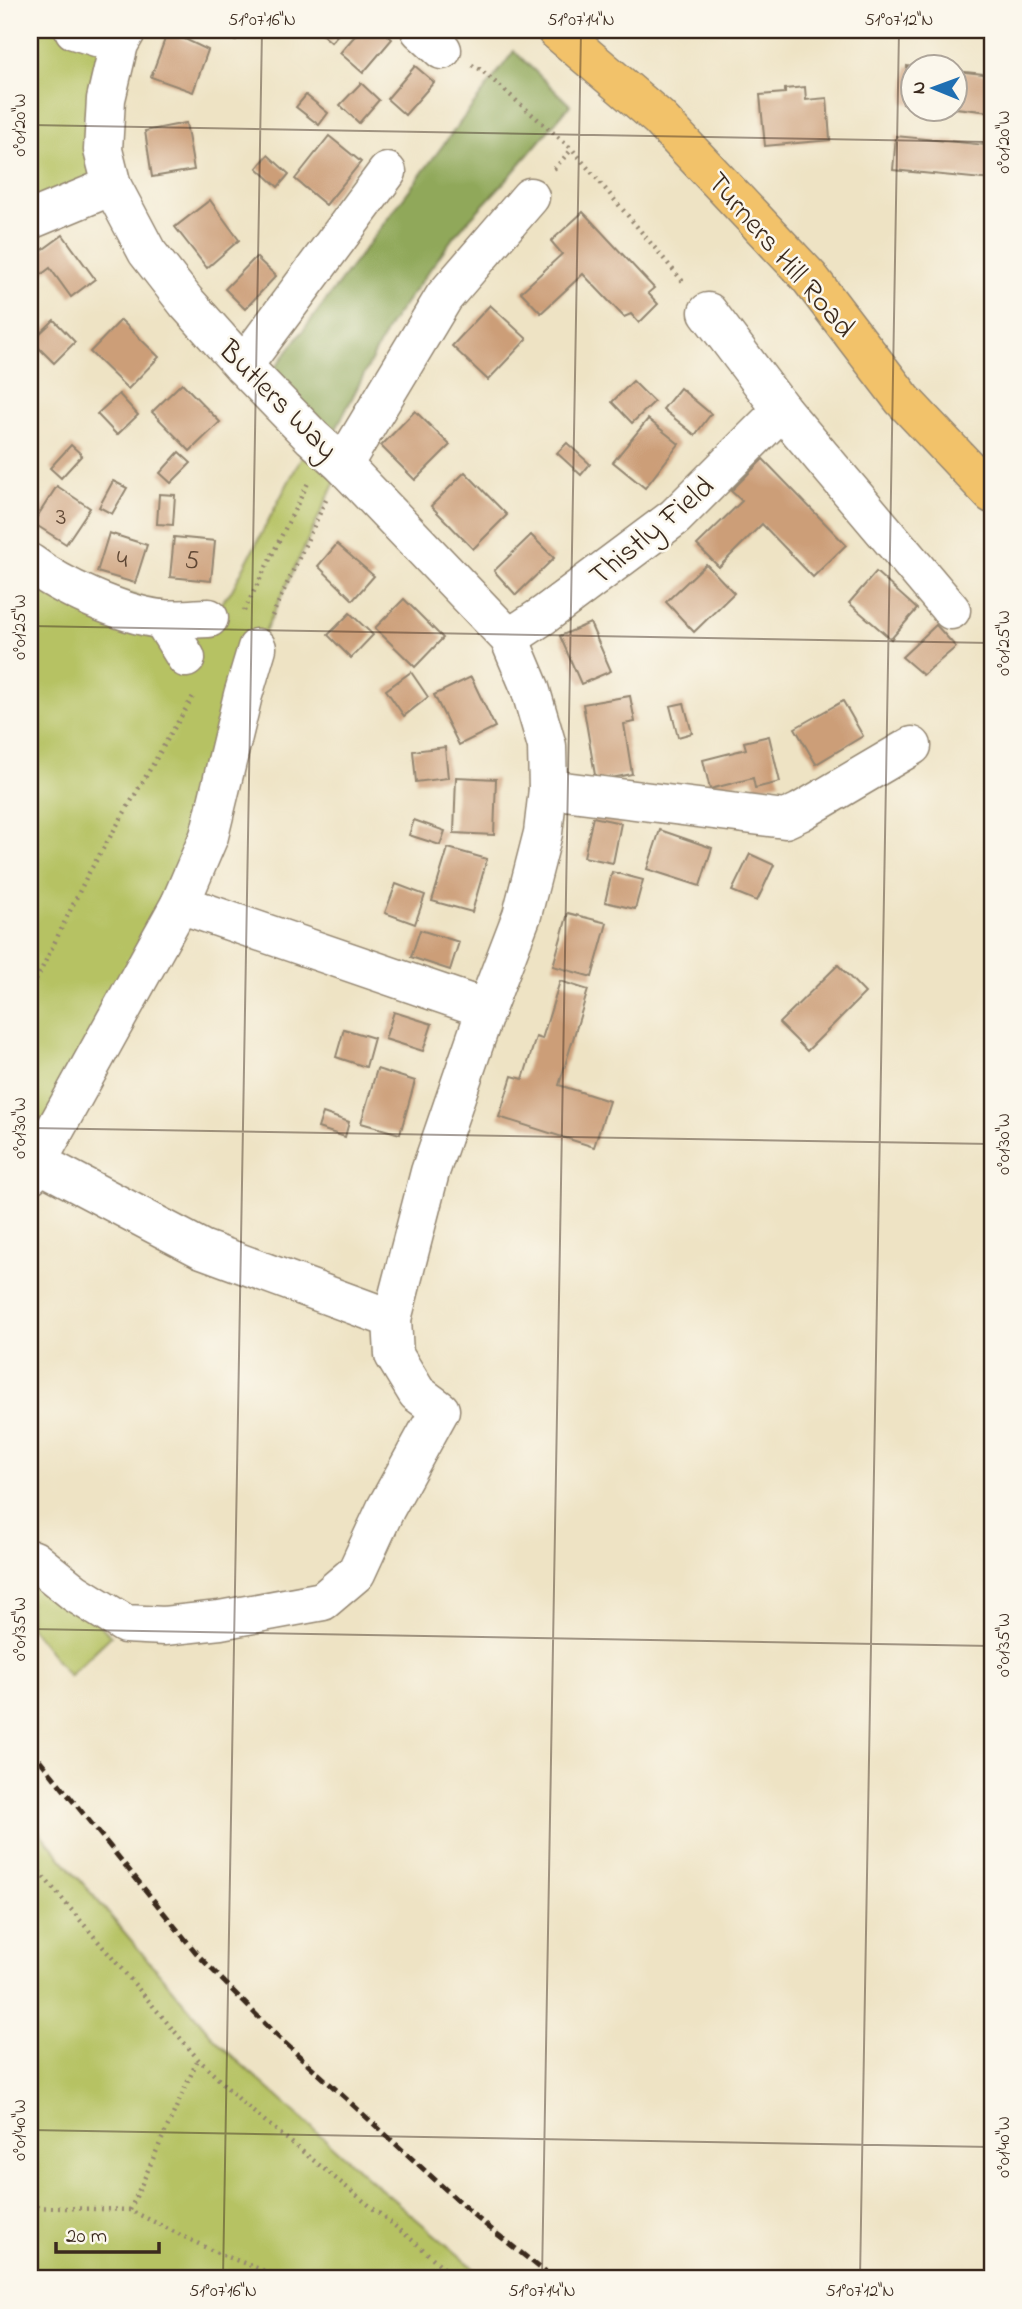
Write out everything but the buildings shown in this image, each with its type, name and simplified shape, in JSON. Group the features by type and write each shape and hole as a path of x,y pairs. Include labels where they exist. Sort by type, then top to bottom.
{"main road":[{"name":"Turners Hill Road","path":"555,30 659,118 809,277 903,400 992,494"}],"street":[{"name":"Butlers Way","path":"74,30 123,37 106,99 103,150 112,186 147,252 186,302 243,366 334,456 444,297 530,197"},
{"path":"243,366 387,173"},
{"path":"30,220 112,186"},
{"path":"708,312 782,410 951,610"},
{"name":"Thistly Field","path":"509,638 675,517 782,410"},
{"path":"34,1560 75,1593 125,1624 164,1626 209,1622 323,1601 356,1573 386,1508 440,1410 418,1394 394,1355 392,1319 430,1172 486,1009 522,915 543,833 548,789 547,746 530,688 509,638 334,456"},
{"path":"30,563 91,597 127,612 162,619 236,627 243,695 209,836 180,904 34,1169 202,1249 392,1319"},
{"path":"162,619 191,675"},
{"path":"548,789 785,818 800,812 912,746"},
{"path":"180,904 486,1009"}],"path":[{"path":"480,69 572,149 708,312"},
{"path":"236,627 334,456"},
{"path":"236,627 334,456"},
{"path":"30,993 191,675"},
{"path":"30,1861 198,2059 246,2106 417,2244 456,2279"},
{"path":"130,2210 198,2059"},
{"path":"30,2207 130,2210 215,2252 286,2279"}],"green space":[{"path":"30,30 74,30 119,44 112,186 30,220"},
{"path":"514,51 570,105 455,235 390,324 334,433 272,372"},
{"path":"312,437 343,465 257,648 209,836 30,1175 30,563 209,618 232,590"},
{"path":"30,1555 111,1636 69,1676 30,1627"},
{"path":"30,1821 220,2045 367,2177 487,2279 30,2279"}],"railway":[{"path":"30,1748 198,1955 274,2033 477,2218 554,2279"}]}
